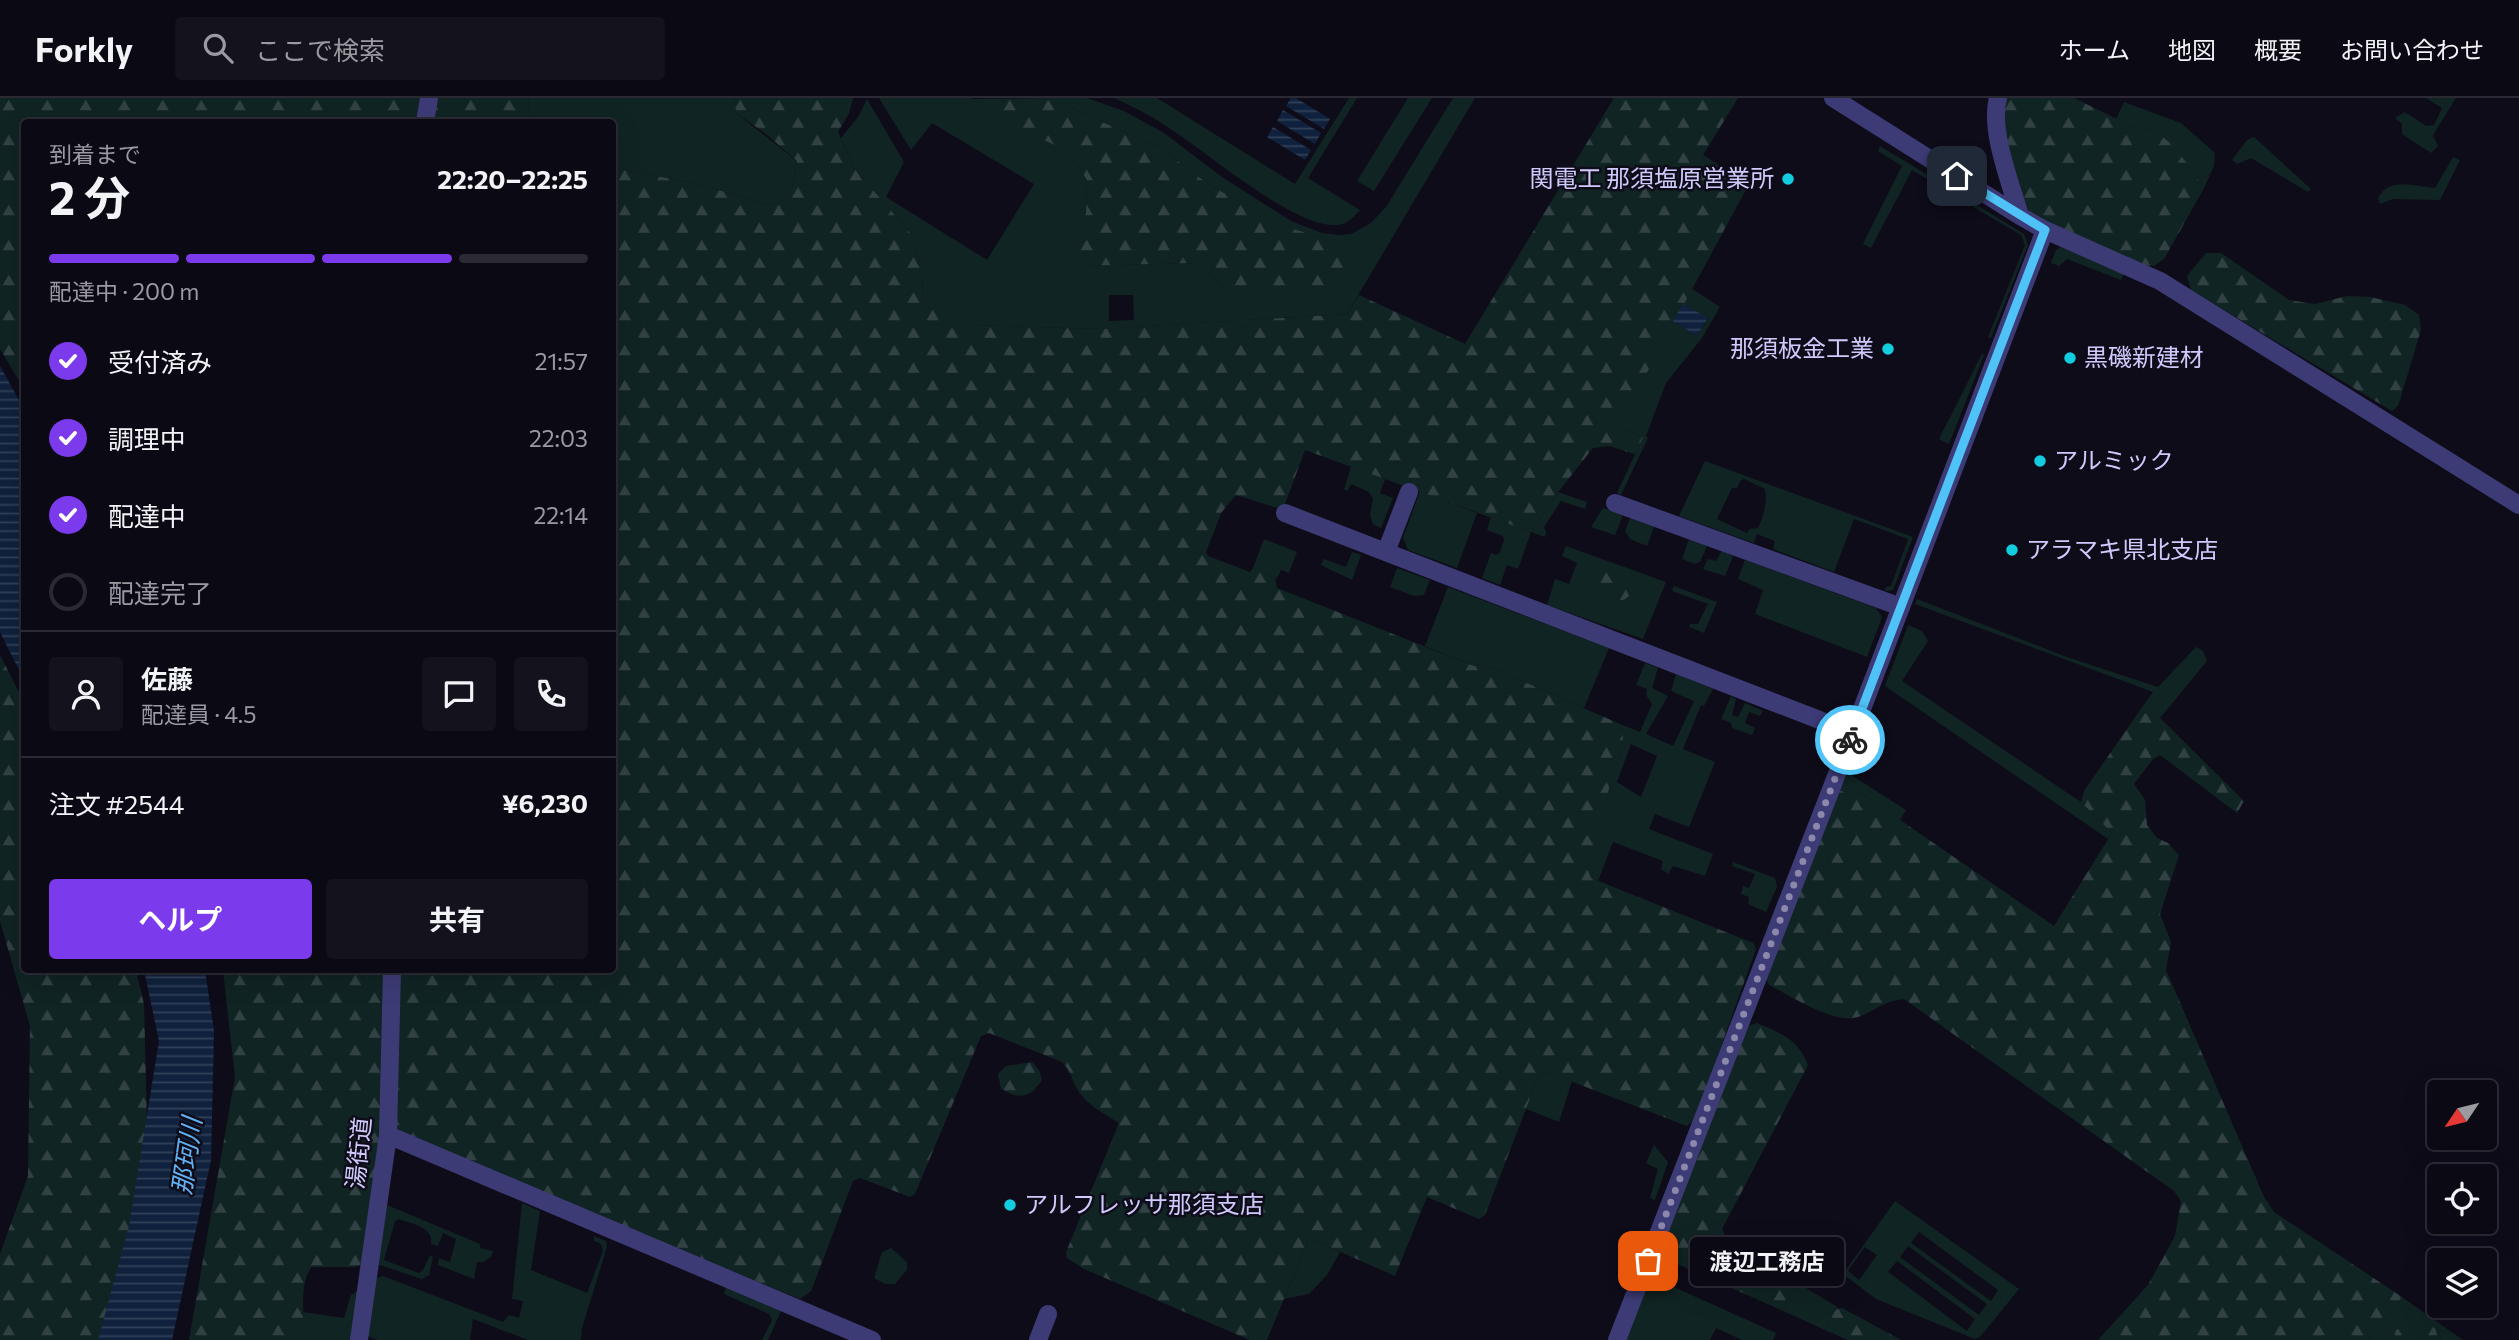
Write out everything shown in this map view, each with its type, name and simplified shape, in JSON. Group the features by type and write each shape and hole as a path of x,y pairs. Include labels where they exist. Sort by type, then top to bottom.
{"street":[{"path":"426,119 429,98"},
{"path":"1833,98 2045,230 2160,281 2519,505"},
{"path":"1998,98 1995,107 2000,142 2020,216"},
{"path":"1617,1340 2045,230"},
{"path":"1386,552 1409,492"},
{"path":"1615,503 1901,607"},
{"path":"1285,513 1853,733"},
{"name":"湯街道","path":"359,1340 388,1135 392,973"},
{"path":"388,1135 872,1340"},
{"path":"1038,1340 1048,1314"}],"green space":[{"path":"0,98 528,98 530,119 21,119 21,384 0,349"},
{"path":"528,98 734,98 736,113 797,161 790,199 770,205 694,183 616,169 616,119 530,119"},
{"path":"734,98 853,98 849,113 838,132 854,168 912,235 922,275 923,298 970,325 1100,329 1347,314 1359,295 1465,344 1614,98 1738,98 1703,155 1749,184 1618,426 1643,437 1637,452 1634,454 1609,446 1593,448 1531,532 1305,450 1285,504 1278,508 1236,495 1221,513 1206,552 1208,556 1250,572 1253,568 1275,578 1277,588 1474,666 1481,663 1620,724 1622,747 1611,780 1589,873 1591,878 1753,943 1756,949 1695,1119 1687,1126 1547,1072 1539,1075 1485,1215 1479,1219 1427,1197 1395,1276 1309,1238 1267,1340 1250,1340 1084,1269 1067,1258 1066,1252 1119,1123 1084,1098 1062,1062 989,1033 981,1036 915,1194 910,1197 860,1178 853,1181 811,1291 800,1299 381,1127 361,1265 312,1267 304,1291 304,1340 189,1340 235,1077 223,973 616,973 616,169 694,183 770,205 790,199 797,161 736,113"},
{"path":"879,98 971,98 1067,151 1087,180 1086,213 1065,255 1078,266 1196,263 1228,290 1340,252 1320,237 1287,227 1211,186 1160,148 1049,98 1087,98 1124,111 1164,133 1222,177 1291,221 1322,233 1339,235 1351,234 1371,223 1386,207 1453,98 1475,98 1347,314 1100,329 970,325 923,298 922,275 912,235 854,168 841,138 858,117 867,99 904,162 886,197 987,260 1034,184 932,123 911,150","holes":["1109,295 1133,295 1134,320 1109,321"]},
{"path":"1049,98 1160,148 1211,186 1287,227 1320,237 1352,265 1341,289 1228,290 1196,263 1078,266 1065,255 1086,213 1087,180 1067,151 987,113 971,99"},
{"path":"1114,98 1157,98 1295,184 1349,98 1357,98 1308,178 1360,210 1349,221 1338,225 1315,221 1294,213 1271,200 1160,122"},
{"path":"1408,98 1432,98 1374,191 1357,181"},
{"path":"2002,98 2074,98 2131,126 2153,130 2169,142 2196,174 2203,190 2164,259 2154,266 2143,265 2061,231 2032,213 2023,204 2005,145"},
{"path":"2426,98 2456,98 2433,135 2438,146 2431,153 2402,134 2402,124 2395,118 2405,112 2426,126 2434,125 2442,108"},
{"path":"2124,102 2181,123 2215,153 2214,166 2203,190 2196,174 2153,130 2131,126 2116,119"},
{"path":"2254,137 2311,189 2308,192 2251,158 2237,164 2232,160 2247,140"},
{"path":"1880,146 1946,186 1944,189 1912,170 1871,248 1863,244 1902,166 1878,151"},
{"path":"2453,157 2460,160 2440,200 2393,199 2380,204 2378,198 2389,187 2404,184 2435,188"},
{"path":"1972,202 2024,234 2028,245 1991,338 1988,337 2025,245 2021,235 1970,205"},
{"path":"2061,247 2125,272 2121,280 2067,259 2059,266 2051,263 2056,250"},
{"path":"2206,253 2221,253 2289,300 2315,304 2347,296 2370,297 2405,305 2419,315 2421,330 2398,406 2392,411 2191,290 2187,276"},
{"path":"1691,288 1720,307 1702,338 1666,383 1646,436 1648,438 1621,495 1617,493 1643,437 1618,426 1673,321 1697,336 1708,319 1683,304"},
{"path":"1982,354 1984,355 1949,444 1939,439"},
{"path":"1705,461 1913,537 1893,590 1884,591 1891,586 1908,539 1854,519 1834,572 1773,549 1775,541 1757,534 1754,543 1679,516","holes":["1741,480 1765,489 1766,499 1758,528 1750,529 1747,533 1717,519 1732,488 1737,488"]},
{"path":"1351,466 1385,479 1380,493 1393,498 1381,528 1373,524 1370,515 1373,499 1369,492 1351,484 1348,490 1344,490"},
{"path":"1420,491 1477,513 1457,568 1408,550 1403,538"},
{"path":"1558,492 1587,502 1585,509 1561,501 1544,527 1545,537 1531,532"},
{"path":"1603,508 1623,515 1615,535 1591,527"},
{"path":"1491,517 1531,532 1518,569 1507,565 1500,585 1482,578 1491,553 1496,555 1500,552 1504,540 1503,536 1487,530"},
{"path":"1630,518 1654,527 1647,546 1630,539 1625,531"},
{"path":"1264,539 1297,552 1289,573 1281,570 1277,579 1253,568"},
{"path":"1689,539 1707,546 1700,562 1695,564 1682,559"},
{"path":"1566,546 1666,582 1643,639 1547,605 1555,579 1569,584 1577,563 1562,556"},
{"path":"1722,551 1733,556 1725,576 1703,569 1708,559 1716,561"},
{"path":"1352,552 1361,555 1352,580 1321,565 1324,559 1346,567"},
{"path":"1745,560 1876,608 1882,617 1867,657 1755,614 1763,590 1738,579"},
{"path":"1617,567 1629,572 1634,584 1629,596 1617,601 1605,596 1600,584 1605,572"},
{"path":"1397,568 1430,580 1424,595 1414,596 1390,587"},
{"path":"1674,586 1717,602 1704,633 1689,627 1690,624 1698,624 1708,604 1672,591"},
{"path":"1448,587 1609,648 1584,708 1481,663 1474,666 1425,646"},
{"path":"1917,599 2064,656 2158,687 2196,647 2203,651 2207,661 2160,718 2138,713 2153,692 1915,604"},
{"path":"1908,625 1922,631 1928,641 1902,681 2081,802 2112,833 2108,839 1885,686"},
{"path":"0,655 21,696 21,973 137,973 144,1004 148,1164 116,1340 0,1340 0,1254 28,1176 30,1026 0,921"},
{"path":"1645,663 1658,668 1652,688 1668,696 1646,734 1673,746 1694,701 1671,691 1676,674 1713,689 1704,706 1701,705 1683,749 1715,762 1689,827 1655,814 1649,829 1713,854 1705,876 1673,866 1668,874 1661,869 1663,861 1613,842 1598,881 1588,873 1622,747 1620,724 1640,732 1652,704 1646,695 1647,689 1636,685","holes":["1631,744 1657,756 1641,797 1617,782"]},
{"path":"1731,696 1736,699 1732,715 1738,717 1745,703 1763,711 1760,716 1749,712 1745,723 1755,728 1752,735 1732,728 1731,723 1721,719"},
{"path":"2138,713 2160,718 2244,801 2237,813 2160,755 2153,759 2134,784 2145,800 2147,825 2157,838 2168,843 2179,855 2160,914 2171,942 2166,970 2264,1197 2274,1212 2402,1297 2369,1340 2098,1340 2148,1285 2175,1236 2181,1201 2174,1191 1904,999 1884,1004 1858,1017 1837,1017 1769,985 1765,977 1840,791 1861,793 2054,926 2112,833 2081,802 2084,791"},
{"path":"1848,773 1906,810 1900,820 1861,793 1840,791"},
{"path":"1733,862 1775,878 1777,887 1766,912 1748,904 1749,897 1741,894 1743,886 1749,888 1755,874 1732,866"},
{"path":"1757,1023 1794,1043 1808,1065 1722,1229 1725,1235 1784,1270 1796,1282 1781,1310 1666,1259 1662,1246 1748,1026"},
{"path":"1032,1062 1039,1070 1042,1080 1033,1091 1019,1096 1001,1089 998,1074 1006,1066"},
{"path":"1547,1072 1572,1081 1559,1122 1526,1109 1539,1075"},
{"path":"1654,1145 1668,1162 1655,1200 1650,1198 1658,1169 1646,1163"},
{"path":"1895,1201 2019,1289 1980,1337 1975,1339 1876,1299 1843,1274","holes":["1919,1232 1998,1290 1991,1301 1911,1243","1908,1246 1987,1304 1979,1315 1900,1257","1865,1247 1877,1255 1859,1280 1848,1271","1897,1261 1975,1319 1967,1331 1888,1272"]},
{"path":"522,1203 540,1211 531,1270 587,1293 603,1251 601,1244 594,1241 594,1236 606,1241 607,1247 582,1328 581,1340 528,1340 473,1319 470,1340 377,1340 366,1335 375,1278 383,1276 503,1322 509,1315 519,1318 523,1301 512,1299"},
{"path":"387,1205 480,1244 480,1248 493,1251 491,1257 477,1262 474,1279 438,1265 439,1258 450,1262 456,1239 443,1233 438,1246 431,1244 426,1230 399,1219 395,1221 384,1260 419,1273 430,1255 433,1257 429,1275 422,1279 377,1264"},
{"path":"1309,1238 1340,1252 1327,1275 1309,1294 1284,1299"},
{"path":"891,1248 907,1262 907,1270 895,1284 885,1284 874,1278 882,1252"},
{"path":"1654,1278 1776,1333 1773,1340 1742,1340 1716,1328 1710,1340 1626,1340 1646,1284"},
{"path":"1796,1282 1839,1308 1834,1310 1825,1330 1781,1310"},
{"path":"726,1287 781,1311 768,1340 762,1340 772,1320 769,1314 724,1294"},
{"path":"359,1290 352,1340 304,1340 303,1312 344,1318 351,1295"},
{"path":"2402,1297 2427,1315 2427,1318 2432,1318 2463,1340 2442,1340 2437,1335 2396,1330 2393,1340 2369,1340"},
{"path":"1842,1308 1901,1340 1848,1340 1825,1330 1834,1310"},
{"path":"2416,1321 2435,1328 2442,1340 2393,1340 2396,1330"}],"water":[{"path":"1291,98 1296,98 1330,119 1324,129 1286,106"},
{"path":"1283,110 1321,133 1315,144 1277,121"},
{"path":"1273,127 1311,150 1305,160 1267,137"},
{"path":"1683,304 1708,318 1697,336 1673,321"},
{"path":"0,366 21,404 21,674 0,632"},
{"name":"那珂川","path":"145,973 205,973 214,1031 211,1160 172,1340 98,1340 129,1226 159,1041"}],"way so far":[{"path":"1648,1261 1850,740"}],"place":[{"name":"関電工 那須塩原営業所","path":"1788,179"},
{"name":"那須板金工業","path":"1888,349"},
{"name":"黒磯新建材","path":"2070,358"},
{"name":"アルミック","path":"2040,461"},
{"name":"アラマキ県北支店","path":"2012,550"},
{"name":"アルフレッサ那須支店","path":"1010,1205"},
{"name":"渡辺工務店","path":"1648,1261"}],"route":[{"path":"1850,740 2045,230 1957,176"}]}
